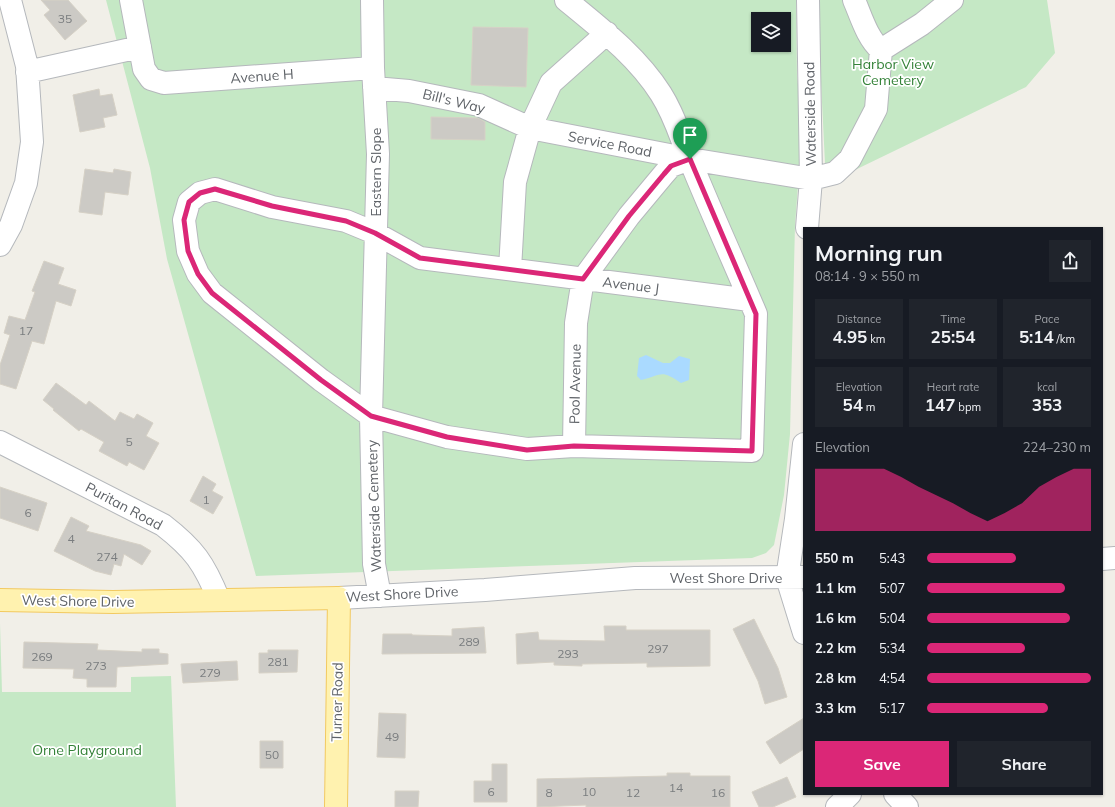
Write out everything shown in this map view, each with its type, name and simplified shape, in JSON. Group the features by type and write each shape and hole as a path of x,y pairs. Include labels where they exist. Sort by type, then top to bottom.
{"main road":[{"name":"West Shore Drive","path":"0,600 113,602 339,598"},
{"name":"Turner Road","path":"336,807 339,598"}],"street":[{"path":"0,245 11,225 26,183 32,142 27,72 10,0"},
{"path":"27,72 140,47 131,0"},
{"name":"Eastern Slope","path":"371,416 378,154 372,0"},
{"path":"371,416 447,437 527,450 574,446 752,451 756,314 690,159 679,126 661,93 644,71 607,33 566,0"},
{"name":"Waterside Road","path":"807,227 811,179 808,0"},
{"path":"854,0 875,45 881,50"},
{"path":"881,50 922,24 952,0"},
{"path":"510,269 515,182 530,128 551,83 607,33"},
{"name":"Avenue H","path":"140,47 144,69 151,79 164,83 374,78"},
{"path":"811,179 835,173 850,159 876,109 881,50"},
{"name":"Bill's Way","path":"374,78 409,91 479,105 530,128"},
{"name":"Service Road","path":"530,128 690,159 811,179"},
{"path":"583,279 629,216 671,166 690,159"},
{"name":"Avenue J","path":"371,416 321,380 212,293 198,274 188,251 184,220 189,202 200,193 215,189 272,206 346,221 375,233 420,258 750,300"},
{"name":"Pool Avenue","path":"574,446 576,323 583,279"},
{"name":"Waterside Cemetery","path":"371,416 374,564 380,596"},
{"name":"Puritan Road","path":"0,442 162,525 186,543 200,561 211,579 219,600"},
{"path":"803,453 796,519 796,577 803,626"},
{"path":"1103,559 1115,558"},
{"name":"West Shore Drive","path":"339,598 635,578 796,577"},
{"path":"837,807 849,795"},
{"path":"897,795 907,807"}],"green space":[{"path":"106,0 796,0 797,77 803,119 795,225 790,434 784,495 774,545 766,553 752,558 256,576 167,259 150,168"},
{"name":"Harbor View Cemetery","path":"817,0 1047,0 1055,53 1026,87 826,184"},
{"name":"Orne Playground","path":"0,623 2,692 131,692 131,677 171,676 176,807 0,807"}],"water":[{"path":"646,355 663,363 670,363 679,356 690,359 689,380 681,383 669,376 661,374 641,380 637,376 639,358"}],"building":[{"path":"41,0 68,0 87,21 65,40 44,15 50,10"},
{"path":"473,27 528,28 526,87 471,85"},
{"path":"99,89 100,96 112,94 117,115 103,118 105,127 80,132 73,95"},
{"path":"431,117 478,118 485,122 485,140 431,139"},
{"path":"85,169 113,173 114,169 131,172 128,195 105,192 102,215 79,212"},
{"path":"44,261 64,268 58,284 76,290 71,306 56,301 44,344 32,341 16,389 0,384 0,365 10,335 4,333 9,316 25,320 35,292 32,291"},
{"path":"56,383 86,405 89,401 115,421 120,412 134,419 137,414 153,423 146,436 159,443 144,470 129,462 127,466 99,451 104,442 81,429 79,431 53,410 54,409 43,400"},
{"path":"203,476 216,484 212,491 223,497 213,514 190,501"},
{"path":"0,487 47,503 38,531 0,518"},
{"path":"71,517 89,526 86,531 141,545 151,551 142,565 124,554 121,566 114,564 111,575 95,571 54,551"},
{"path":"754,619 778,668 787,697 765,704 758,681 733,629"},
{"path":"604,626 626,626 626,630 710,630 710,666 647,667 647,663 582,664 582,666 554,665 554,662 517,664 516,634 538,632 539,640 605,641"},
{"path":"484,627 486,653 382,654 383,634 452,636 452,629"},
{"path":"24,642 98,644 97,650 142,652 142,649 159,649 159,653 168,654 168,664 117,667 116,687 87,687 87,679 73,678 74,669 23,668"},
{"path":"268,650 298,650 297,672 259,673 259,653 268,653"},
{"path":"237,661 238,680 183,683 181,664"},
{"path":"379,713 406,714 405,758 377,757"},
{"path":"803,719 803,750 780,764 766,742"},
{"path":"260,741 283,741 283,768 260,768"},
{"path":"492,764 507,764 507,802 474,802 474,781 492,781"},
{"path":"667,773 690,773 690,776 730,776 730,807 586,807 586,805 537,807 537,779 667,776"},
{"path":"787,777 796,797 773,807 759,807 752,792"},
{"path":"395,791 419,791 418,807 395,807"}],"route":[{"path":"690,159 756,314 752,451 574,446 527,450 447,437 371,416 321,380 212,293 198,274 188,251 184,220 189,202 200,193 215,189 272,206 313,216 346,221 375,233 420,258 583,279 629,216 671,166 690,159"}]}
